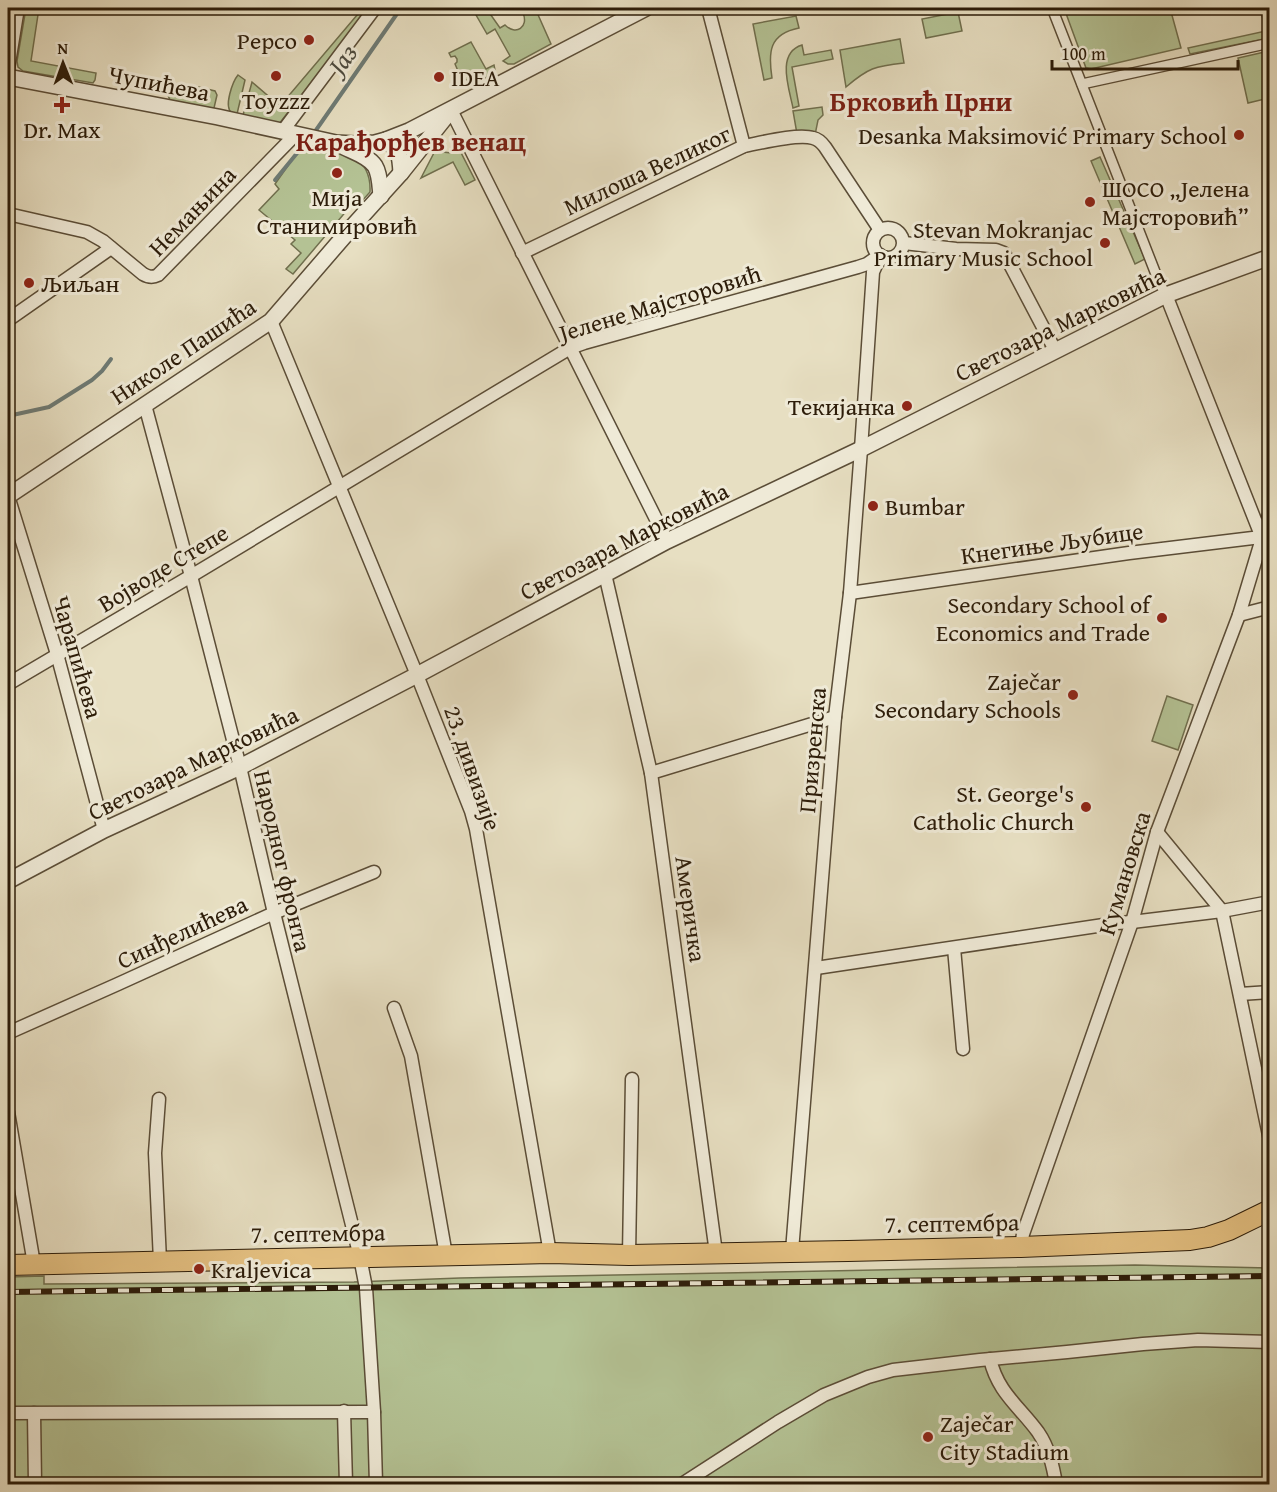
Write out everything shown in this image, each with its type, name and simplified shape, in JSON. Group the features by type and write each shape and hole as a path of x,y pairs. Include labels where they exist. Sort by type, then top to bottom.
{"main road":[{"name":"7. септембра","path":"8,1265 550,1253 629,1255 1021,1247 1190,1240 1229,1230 1269,1210"}],"street":[{"path":"8,69 18,8"},
{"name":"Немањина","path":"8,214 96,236 147,276 158,275 299,135 375,8"},
{"name":"Николе Пашића","path":"8,496 271,321 401,173 451,110 646,8"},
{"path":"708,8 744,146"},
{"path":"1052,8 1269,558"},
{"path":"1065,41 1075,38"},
{"path":"1082,84 1269,43"},
{"name":"Чупићева","path":"8,77 218,117 336,143"},
{"path":"336,143 355,144 386,140 451,110 667,541"},
{"name":"Милоша Великог","path":"522,253 744,146 793,138 813,138 825,147 880,230"},
{"path":"336,143 360,154 384,172 401,173 400,157 386,140"},
{"path":"375,166 381,196"},
{"path":"889,227 902,234 904,243 898,255 894,257 882,256 874,248 873,243 880,230 889,227"},
{"path":"904,243 956,249 996,250 1004,253 1055,350"},
{"path":"8,320 111,248"},
{"name":"Јелене Мајсторовић","path":"339,487 570,348 858,267 882,256"},
{"name":"Призренска","path":"792,1251 835,717 849,593 861,449 873,273 874,267 882,256"},
{"name":"Светозара Марковића","path":"8,881 105,830 240,767 667,541 861,449 1166,295 1269,257"},
{"name":"23. дивизије","path":"271,321 471,811 550,1253"},
{"name":"Народног фронта","path":"145,405 240,767 360,1257 366,1288 376,1485"},
{"name":"Војводе Степе","path":"8,684 339,487"},
{"name":"Чарапићева","path":"8,496 57,654 105,830"},
{"name":"Кумановска","path":"1021,1247 1023,1233 1131,922 1157,832 1239,615 1269,512"},
{"name":"Кнегиње Љубице","path":"849,593 1261,537"},
{"name":"Америчка","path":"605,574 651,772 716,1253"},
{"path":"1239,615 1269,608"},
{"path":"651,772 835,717"},
{"path":"1157,832 1222,911 1269,1140"},
{"name":"Синђелићева","path":"8,1033 274,913 374,872"},
{"path":"816,968 1117,923 1222,911 1269,902"},
{"path":"954,948 963,1050"},
{"path":"1240,994 1269,992"},
{"path":"394,1008 411,1056 446,1255"},
{"path":"629,1255 632,1080"},
{"path":"159,1098 155,1153 160,1261"},
{"path":"8,1112 34,1264"},
{"path":"682,1485 778,1422 824,1395 868,1377 894,1370 1143,1344 1187,1341 1269,1342"},
{"path":"990,1359 1000,1387 1046,1446 1056,1485"},
{"path":"344,1412 346,1485"},
{"path":"8,1413 374,1412"},
{"path":"34,1413 35,1485"}],"green space":[{"path":"26,8 39,8 31,61 96,73 93,83 23,71 18,67"},
{"path":"363,8 369,8 279,124 243,115 252,82 280,106"},
{"path":"472,8 486,8 500,28 505,25 517,30 523,26 523,13 527,10 526,8 535,8 551,44 514,64 508,64 503,61 510,56 495,29 487,34"},
{"path":"1064,8 1170,8 1181,48 1091,69 1086,68"},
{"path":"1260,8 1269,8 1269,38 1190,54 1188,48 1266,31"},
{"path":"958,12 962,31 926,38 922,19"},
{"path":"796,16 799,28 789,31 776,40 770,60 772,78 764,80 753,24"},
{"path":"900,39 904,63 872,69 846,87 840,50"},
{"path":"471,42 486,69 494,65 495,70 492,75 475,83 461,78 455,64 457,59 455,56 451,57 449,53"},
{"path":"802,45 804,55 831,50 833,59 792,67 799,106 793,108 787,81 787,63 794,49"},
{"path":"1269,51 1269,98 1248,103 1238,58"},
{"path":"238,75 245,80 237,114 235,114 229,110 228,105"},
{"path":"190,85 215,91 217,95 214,108 170,100 167,93 188,96"},
{"path":"822,107 823,115 818,120 815,135 797,134 793,111"},
{"path":"304,143 339,150 358,160 365,168 369,178 370,192 362,201 348,209 293,274 286,269 301,253 291,244 295,240 259,210 279,189 275,184"},
{"path":"443,144 443,152 451,153 452,144 457,145 475,180 465,185 453,162 421,178 436,149"},
{"path":"1100,157 1145,259 1135,264 1091,161"},
{"path":"1167,696 1193,705 1178,750 1152,741"},
{"path":"1135,1265 1269,1268 1269,1484 8,1484 8,1277 44,1276 44,1284 354,1282"}],"waterway":[{"name":"Јаз","path":"314,133 401,8"},
{"name":"Јаз","path":"275,180 307,141"},
{"name":"Јаз","path":"8,416 49,407 92,380 111,359"}],"railway":[{"path":"8,1292 1270,1276"}],"place":[{"name":"Pepco","path":"309,40"},
{"name":"Toyzzz","path":"276,76"},
{"name":"IDEA","path":"439,77"},
{"name":"Dr. Max","path":"62,105"},
{"name":"Desanka Maksimović Primary School","path":"1239,135"},
{"name":"Мија Станимировић","path":"337,173"},
{"name":"ШОСО „Јелена Мајсторовић”","path":"1090,202"},
{"name":"Stevan Mokranjac Primary Music School","path":"1105,243"},
{"name":"Љиљан","path":"29,283"},
{"name":"Текијанка","path":"907,406"},
{"name":"Bumbar","path":"873,506"},
{"name":"Secondary School of Economics and Trade","path":"1162,618"},
{"name":"Zaječar Secondary Schools","path":"1073,695"},
{"name":"St. George's Catholic Church","path":"1086,807"},
{"name":"Kraljevica","path":"199,1269"},
{"name":"Zaječar City Stadium","path":"928,1437"}],"district":[{"name":"Брковић Црни","path":"921,101"},
{"name":"Карађорђев венац","path":"411,141"}]}
